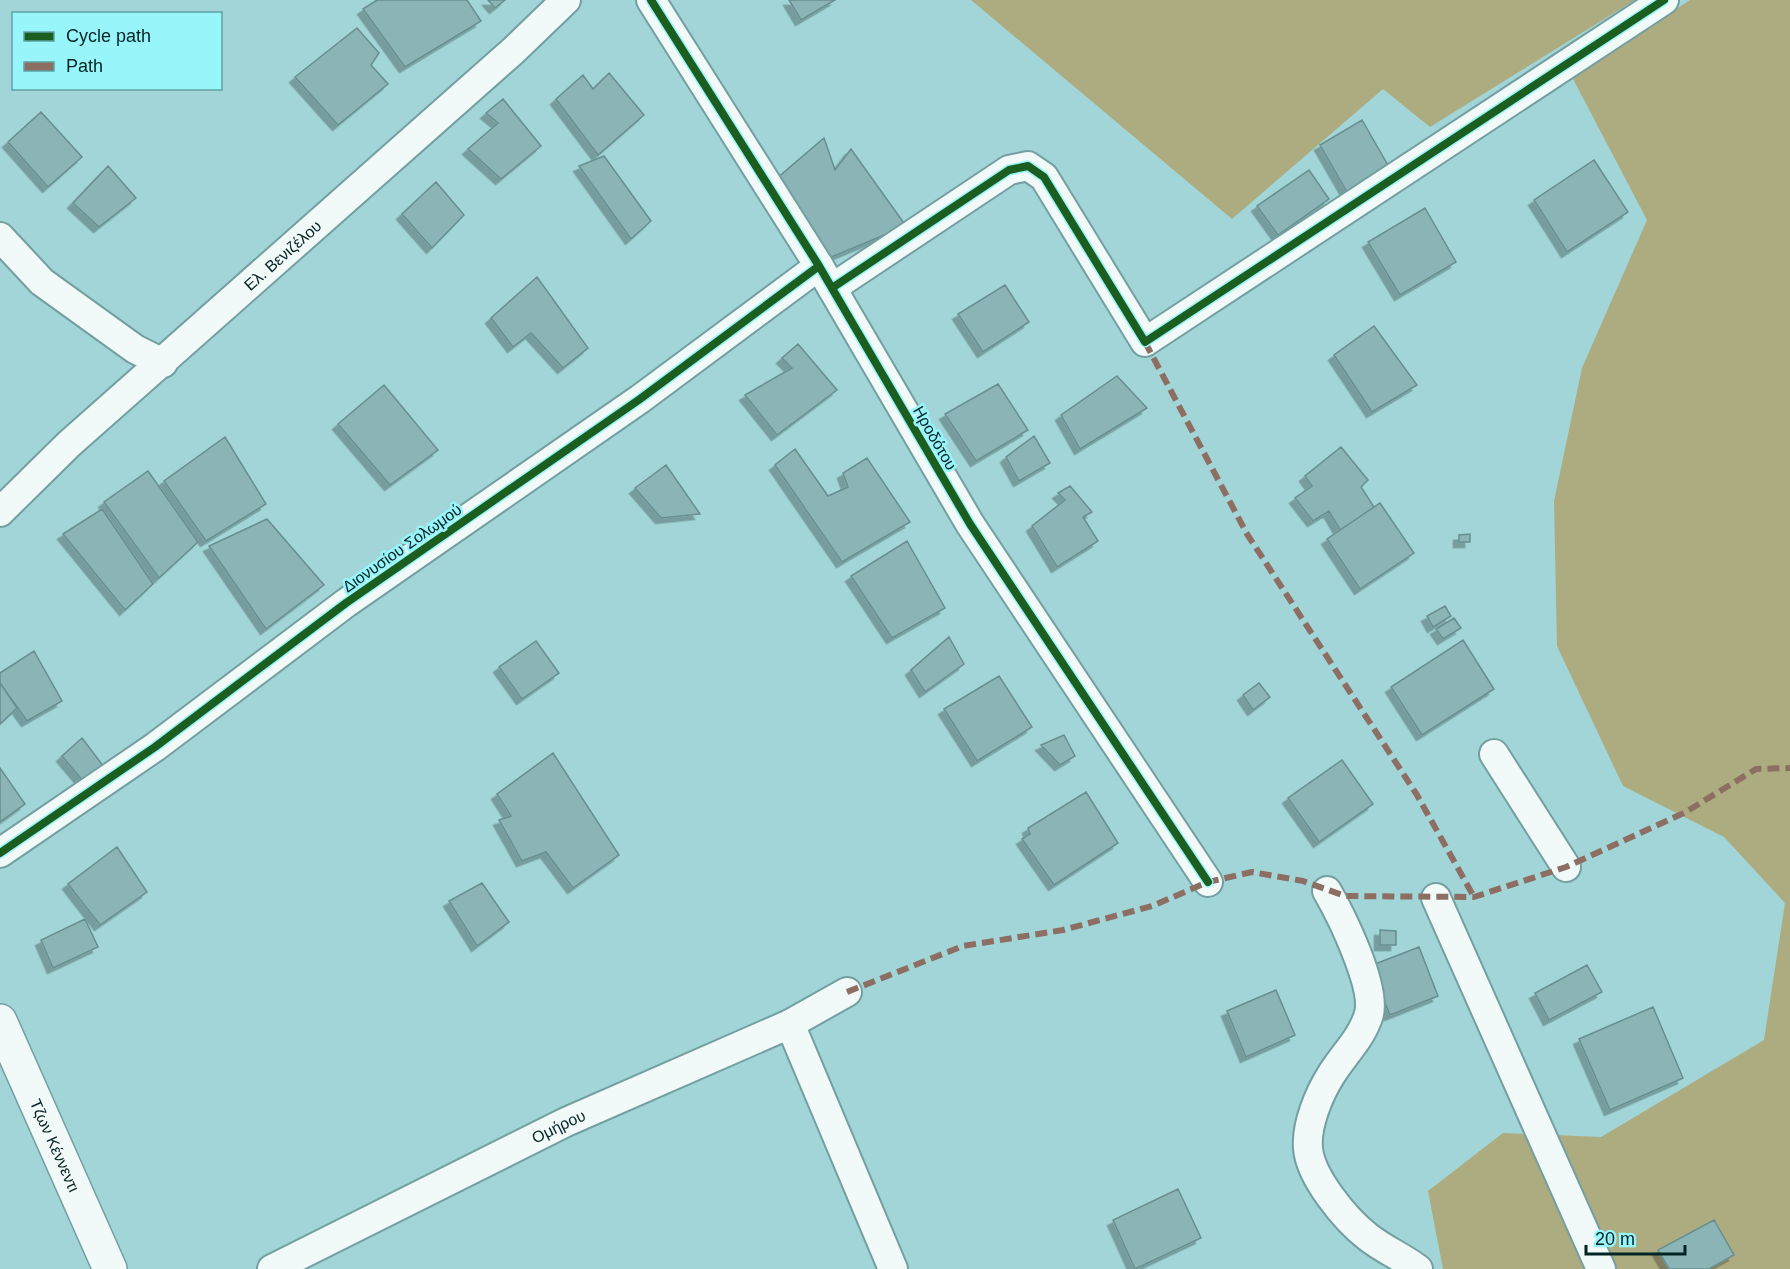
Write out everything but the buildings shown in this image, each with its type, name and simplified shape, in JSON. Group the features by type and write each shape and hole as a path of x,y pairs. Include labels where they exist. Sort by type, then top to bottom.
{"street":[{"name":"Ελ. Βενιζέλου","path":"0,512 69,444 513,51 566,0"},
{"name":"Ηροδότου","path":"651,0 825,277 970,524 1208,882"},
{"name":"Διονυσίου Σολωμού","path":"0,854 155,747 346,603 640,399 825,277 1009,170 1028,166 1044,177 1145,342 1664,0"},
{"path":"0,237 42,282 135,349 163,363"},
{"path":"1494,754 1566,867"},
{"path":"1327,891 1345,921 1368,990 1369,1012 1357,1042 1326,1085 1314,1113 1308,1148 1317,1176 1348,1220 1369,1238 1418,1269"},
{"path":"1436,898 1601,1269"},
{"name":"Ομήρου","path":"272,1269 566,1122 790,1024 848,992"},
{"name":"Τζων Κέννεντι","path":"0,1022 110,1269"},
{"path":"790,1024 892,1269"}],"shaded area":[{"path":"971,0 1635,0 1430,127 1383,89 1232,219"},
{"path":"1690,0 1790,0 1790,1269 1443,1269 1428,1191 1503,1133 1601,1137 1764,1040 1785,903 1724,837 1623,786 1557,646 1554,501 1582,368 1647,220 1572,77"}],"marked path":[{"path":"1145,342 1247,534 1417,795 1474,897"},
{"path":"847,992 963,946 1063,930 1152,906 1208,882 1252,872 1303,881 1345,896 1474,897 1566,867 1684,813 1756,769 1790,768"}],"cycle path":[{"path":"651,0 819,266 970,524 1208,882"},
{"path":"832,288 1009,170 1028,166 1044,177 1145,342 1664,0"},
{"path":"0,853 155,747 346,603 640,399 819,266"}]}
